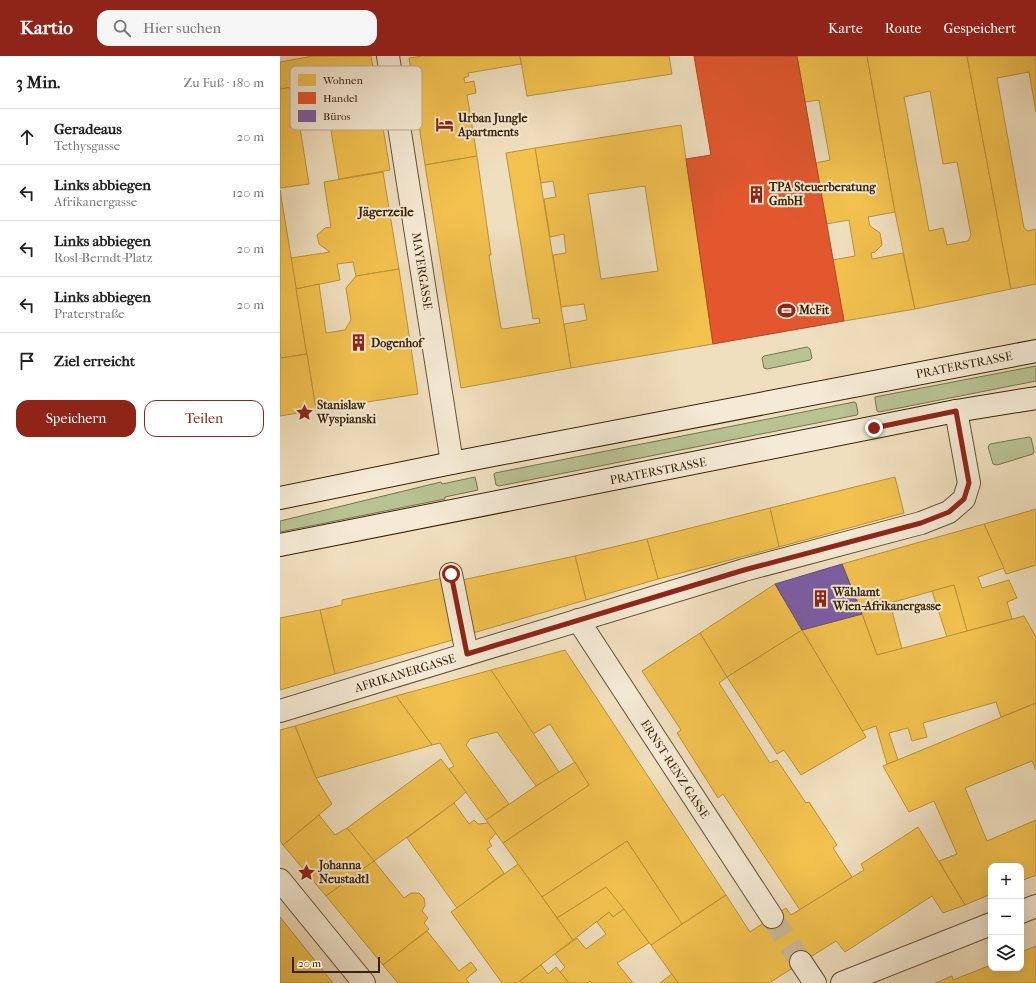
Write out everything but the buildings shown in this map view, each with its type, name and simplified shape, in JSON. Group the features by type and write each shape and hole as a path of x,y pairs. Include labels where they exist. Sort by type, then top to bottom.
{"street":[{"name":"MAYERGASSE","path":"388,56 390,66"},
{"name":"MAYERGASSE","path":"400,130 452,462"},
{"name":"PRATERSTRASSE","path":"280,498 452,462 1036,351"},
{"name":"PRATERSTRASSE","path":"280,545 956,411 1036,398"},
{"name":"AFRIKANERGASSE","path":"280,710 744,570 921,523 949,512 964,499 969,483 956,411"},
{"path":"451,574 467,654"},
{"name":"ERNST-RENZ-GASSE","path":"578,620 772,917"},
{"path":"280,880 364,983"},
{"path":"1024,911 1036,906"},
{"path":"842,983 988,925"},
{"path":"801,962 815,983"}],"green space":[{"path":"807,347 810,349 812,358 810,360 767,369 764,368 762,358 764,356"},
{"path":"1036,366 1036,381 879,412 877,411 875,397"},
{"path":"854,402 856,403 857,415 499,486 496,485 495,473"},
{"path":"1029,437 1031,438 1034,451 1033,454 997,465 993,464 988,447 990,444"},
{"path":"475,477 478,490 445,497 445,499 280,532 280,521 441,482 442,484"}],"tunnel":[{"path":"772,917 801,962"}],"place":[{"name":"Urban Jungle Apartments","path":"445,125"},
{"name":"TPA Steuerberatung GmbH","path":"756,194"},
{"name":"McFit","path":"786,310"},
{"name":"Dogenhof","path":"358,343"},
{"name":"Stanislaw Wyspianski","path":"304,412"},
{"name":"Wählamt Wien-Afrikanergasse","path":"820,599"},
{"name":"Johanna Neustadtl","path":"306,872"}],"district":[{"name":"Jägerzeile","path":"386,211"}],"route":[{"path":"451,574 467,654 744,570 921,523 949,512 964,499 969,483 956,411 874,428"}]}
